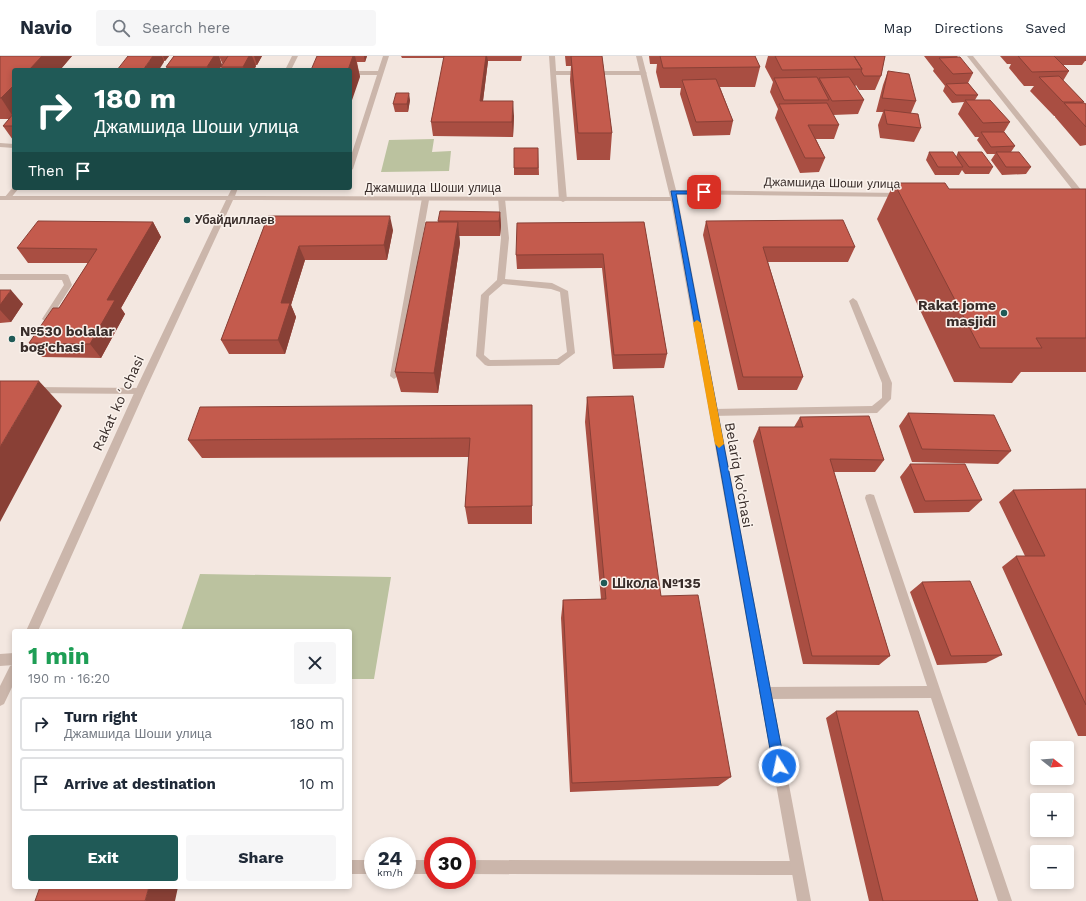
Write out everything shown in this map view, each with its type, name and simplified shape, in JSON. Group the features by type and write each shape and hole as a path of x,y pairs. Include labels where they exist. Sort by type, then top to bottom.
{"street":[{"path":"289,68 295,56"},
{"path":"352,162 386,56"},
{"path":"552,56 563,200"},
{"name":"Belariq ko'chasi","path":"639,56 673,196 804,901"},
{"path":"970,56 1085,198"},
{"path":"352,73 381,73"},
{"path":"554,73 644,73"},
{"path":"0,145 12,146"},
{"path":"4,198 14,190"},
{"name":"Rakat koʻchasi","path":"33,629 140,391 234,190"},
{"name":"Джамшида Шоши улица","path":"4,198 231,197 425,200 563,200 673,196 910,195"},
{"path":"1075,197 1085,198"},
{"path":"501,199 505,238 501,281"},
{"path":"394,376 425,200"},
{"path":"0,277 60,276 67,279 68,285 41,327"},
{"path":"501,281 552,286 564,291 571,353 567,357 559,362 488,363 480,356 485,295 489,289 501,281"},
{"path":"714,413 874,410 886,399 887,383 853,301"},
{"path":"27,390 140,391"},
{"path":"870,498 1005,901"},
{"path":"0,660 12,659"},
{"path":"0,700 12,674"},
{"path":"766,693 934,692"},
{"path":"352,867 364,867"},
{"path":"476,867 797,868"}],"green space":[{"path":"434,139 432,152 451,151 449,171 381,172 389,140"},
{"path":"200,574 391,577 374,679 352,679 352,629 182,629"}],"building":[{"path":"0,56 42,56 31,68 12,68 12,87 0,98"},
{"path":"128,56 153,56 144,68 119,68"},
{"path":"174,56 214,56 207,67 166,67"},
{"path":"228,56 249,56 243,67 221,67"},
{"path":"317,56 353,56 349,68 312,68"},
{"path":"444,56 486,56 480,101 513,101 512,122 431,122"},
{"path":"571,56 602,56 612,133 578,133"},
{"path":"660,56 755,56 760,67 663,68"},
{"path":"775,56 854,56 862,69 782,70"},
{"path":"854,56 885,56 881,76 864,76 861,71 862,69"},
{"path":"1018,56 1054,56 1069,71 1032,72"},
{"path":"960,57 973,73 953,74 939,58"},
{"path":"888,71 909,74 916,101 882,98"},
{"path":"1059,76 1084,102 1063,102 1039,77"},
{"path":"817,77 829,100 784,100 774,78"},
{"path":"849,77 864,100 832,101 819,78"},
{"path":"716,79 733,121 696,122 682,80"},
{"path":"968,83 978,95 956,95 946,84"},
{"path":"396,93 409,93 407,104 393,104"},
{"path":"965,100 990,100 1010,122 983,123"},
{"path":"827,103 839,125 808,125 825,158 805,158 779,104"},
{"path":"1064,103 1086,104 1086,127"},
{"path":"884,110 918,114 921,128 887,124"},
{"path":"12,115 12,126 3,126"},
{"path":"981,132 1004,132 1015,146 991,147"},
{"path":"514,148 538,148 538,168 514,168"},
{"path":"929,152 953,152 963,167 938,167"},
{"path":"958,152 982,152 993,167 969,167"},
{"path":"996,152 1019,152 1031,167 1006,167"},
{"name":"Rakat jome masjidi","path":"894,183 945,183 949,189 1086,189 1086,338 1036,338 1042,348 980,348"},
{"path":"440,211 500,212 499,221 438,221"},
{"path":"268,216 390,216 384,245 299,246 281,303 290,303 278,340 221,340"},
{"path":"843,220 855,247 763,247 803,377 743,377 706,221"},
{"path":"38,221 153,222 107,300 115,300 90,344 29,343 53,308 59,308 97,249 17,248"},
{"path":"426,222 458,222 434,373 395,372"},
{"path":"644,222 667,354 614,355 603,254 516,255 517,223"},
{"path":"0,290 11,290 0,305"},
{"path":"0,381 39,381 0,447"},
{"path":"633,396 661,596 698,595 731,777 572,783 563,600 606,599 587,397"},
{"path":"532,405 532,506 465,507 470,438 188,440 200,407"},
{"path":"908,413 994,415 1011,451 922,449"},
{"path":"869,416 884,460 830,459 890,656 812,656 759,427 803,427 800,417"},
{"path":"910,464 965,464 982,500 925,501"},
{"path":"1086,489 1086,705 1016,556 1045,556 1013,490"},
{"path":"970,581 1002,655 951,656 922,582"},
{"path":"836,711 918,711 978,901 883,901"},
{"path":"39,889 148,889 145,901 35,901"}],"slow traffic":[{"path":"697,323 719,444"}],"place":[{"name":"Убайдиллаев","path":"187,220"},
{"name":"Rakat jome masjidi","path":"1004,313"},
{"name":"№530 bolalar bog'chasi","path":"12,339"},
{"name":"Школа №135","path":"604,583"}],"route":[{"path":"704,192 673,192 779,766"}]}
